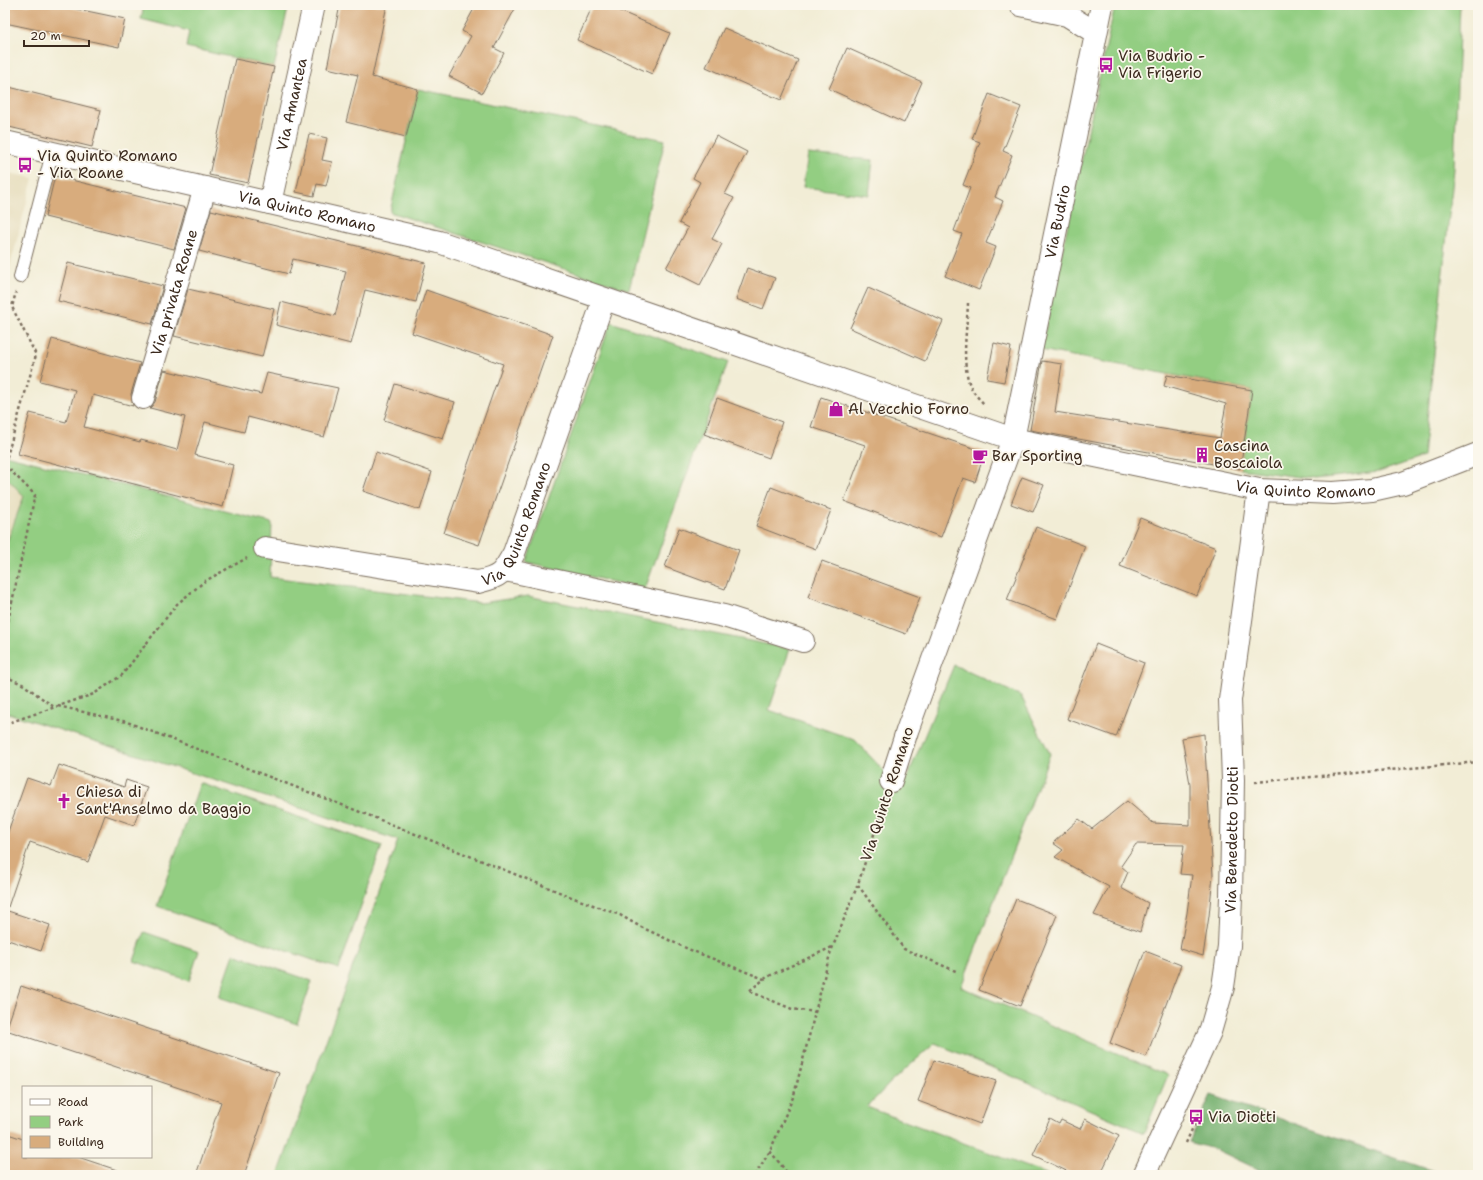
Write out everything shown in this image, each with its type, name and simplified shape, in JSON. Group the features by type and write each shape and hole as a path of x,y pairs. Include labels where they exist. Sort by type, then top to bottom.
{"street":[{"name":"Via Amantea","path":"270,203 314,5"},
{"path":"1021,5 1067,15 1096,33"},
{"name":"Via Budrio","path":"1013,439 1102,5"},
{"name":"Via Quinto Romano","path":"5,142 440,242 604,300 1013,439 1259,490 1332,493 1372,490 1403,482 1478,454"},
{"name":"Via privata Roane","path":"143,398 205,188"},
{"name":"Via Quinto Romano","path":"265,548 478,582 495,578 505,570 514,553 604,300"},
{"name":"Via Quinto Romano","path":"891,781 907,731 1013,439"},
{"name":"Via Benedetto Diotti","path":"1144,1175 1210,1032 1224,986 1229,946 1233,780 1230,700 1259,490"},
{"path":"505,570 724,616 803,642"}],"lane":[{"path":"20,277 52,153"}],"path":[{"path":"5,635 35,496 5,464 36,355 12,308 20,277"},
{"path":"968,303 966,365 968,380 973,392 984,404"},
{"path":"5,724 94,694 122,675 177,604 205,581 265,548"},
{"path":"5,676 24,685 54,707"},
{"path":"58,706 127,722 368,815 620,915 639,926 688,948 764,979"},
{"path":"1233,780 1257,782 1478,762"},
{"name":"Via Quinto Romano","path":"755,1175 770,1151 794,1095 833,946 858,884 891,781"},
{"path":"858,884 904,949 958,972"},
{"path":"816,1012 792,1009 749,991 764,979 833,946"},
{"path":"1186,1143 1201,1109"},
{"path":"770,1151 789,1175"}],"shaded area":[{"path":"5,172 33,178 5,286"},
{"path":"5,476 24,496 5,547"}],"green space":[{"path":"144,5 289,5 274,67 186,47 189,31 141,19"},
{"path":"1115,5 1460,5 1454,169 1423,457 1379,472 1314,479 1240,469 1252,390 1041,350"},
{"path":"418,89 665,140 629,290 390,212"},
{"path":"808,154 873,160 869,195 803,187"},
{"path":"611,322 728,362 645,589 526,562"},
{"path":"5,455 272,523 270,577 481,603 528,596 790,649 769,710 855,740 883,770 907,778 954,665 1021,696 1050,754 961,987 1168,1075 1144,1133 935,1043 890,1083 867,1107 1049,1175 278,1175 398,840 5,712 5,547 24,496 5,476"},
{"path":"200,783 382,846 339,969 157,906"},
{"path":"144,932 199,951 189,981 134,961"},
{"path":"234,954 312,981 297,1024 219,997"},
{"path":"1211,1095 1446,1175 1270,1175 1217,1150 1189,1142"}],"building":[{"path":"5,5 58,5 125,19 119,47 5,23"},
{"path":"340,5 387,5 372,77 418,89 406,137 346,122 358,75 327,68"},
{"path":"476,5 517,5 494,48 504,53 482,93 449,76 471,36 462,31"},
{"path":"593,5 606,5 670,33 652,74 577,40"},
{"path":"724,28 798,60 781,100 706,67"},
{"path":"847,48 922,82 904,123 829,89"},
{"path":"235,59 274,67 248,183 209,175"},
{"path":"5,86 101,110 92,147 5,126"},
{"path":"989,94 1021,107 1003,151 1012,155 995,197 1003,201 986,243 996,247 979,290 945,276 962,234 954,231 970,188 963,185 980,142 972,139"},
{"path":"309,134 327,138 322,160 332,162 326,186 317,184 314,196 296,192"},
{"path":"716,136 747,152 725,194 734,198 712,239 722,244 700,285 666,268 688,228 679,223 700,182 693,178"},
{"path":"55,176 186,208 174,249 45,217"},
{"path":"211,210 426,263 416,302 365,290 351,344 276,325 281,302 335,316 346,271 293,259 289,274 199,251"},
{"path":"68,263 163,286 152,324 58,301"},
{"path":"747,268 775,278 763,309 736,299"},
{"path":"868,288 943,321 925,361 850,328"},
{"path":"188,289 274,309 262,357 174,336"},
{"path":"426,290 553,335 479,545 444,533 503,364 412,333"},
{"path":"52,339 140,363 131,394 133,406 93,395 84,427 177,450 185,417 150,408 155,402 164,370 261,394 267,373 338,388 324,437 248,417 244,432 205,422 195,455 233,465 223,507 18,454 30,413 66,422 75,390 40,381"},
{"path":"994,343 1011,347 1004,382 987,379"},
{"path":"1042,361 1062,364 1055,412 1220,438 1226,404 1164,386 1167,375 1252,390 1240,469 1030,430"},
{"path":"395,384 455,402 443,439 384,420"},
{"path":"821,397 985,452 975,482 963,478 941,537 844,501 865,445 811,427"},
{"path":"717,398 782,422 769,458 704,434"},
{"path":"376,452 432,472 420,510 363,491"},
{"path":"1022,477 1044,485 1033,512 1011,504"},
{"path":"771,487 831,510 816,549 756,526"},
{"path":"1140,518 1216,548 1197,596 1120,566"},
{"path":"1036,527 1085,546 1057,619 1007,600"},
{"path":"679,528 739,550 725,589 665,567"},
{"path":"822,561 920,597 906,634 808,597"},
{"path":"1096,644 1144,663 1116,737 1067,719"},
{"path":"1204,734 1213,875 1203,956 1180,949 1192,875 1180,874 1184,845 1136,844 1121,866 1128,872 1121,888 1148,903 1140,932 1094,915 1109,887 1055,857 1063,850 1053,843 1079,819 1092,829 1127,801 1153,823 1190,825 1190,784 1182,738"},
{"name":"Chiesa di Sant'Anselmo da Baggio","path":"59,765 124,787 126,780 147,787 134,825 105,815 88,862 30,842 8,907 5,906 5,840 27,778 51,786"},
{"path":"1016,899 1057,915 1020,1006 979,990"},
{"path":"5,910 50,925 41,951 5,939"},
{"path":"1145,951 1181,965 1146,1057 1110,1043"},
{"path":"21,986 279,1073 244,1175 196,1175 221,1102 6,1030"},
{"path":"934,1060 996,1081 980,1124 918,1101"},
{"path":"1050,1119 1059,1124 1061,1120 1080,1129 1085,1119 1119,1136 1100,1175 1075,1175 1033,1155"},
{"path":"5,1133 22,1139 22,1158 81,1158 123,1172 122,1175 5,1175"}],"place":[{"name":"Via Budrio - Via Frigerio","path":"1106,65"},
{"name":"Via Quinto Romano - Via Roane","path":"25,165"},
{"name":"Al Vecchio Forno","path":"836,409"},
{"name":"Cascina Boscaiola","path":"1202,455"},
{"name":"Bar Sporting","path":"980,456"},
{"name":"Chiesa di Sant'Anselmo da Baggio","path":"64,801"},
{"name":"Via Diotti","path":"1196,1117"}]}
